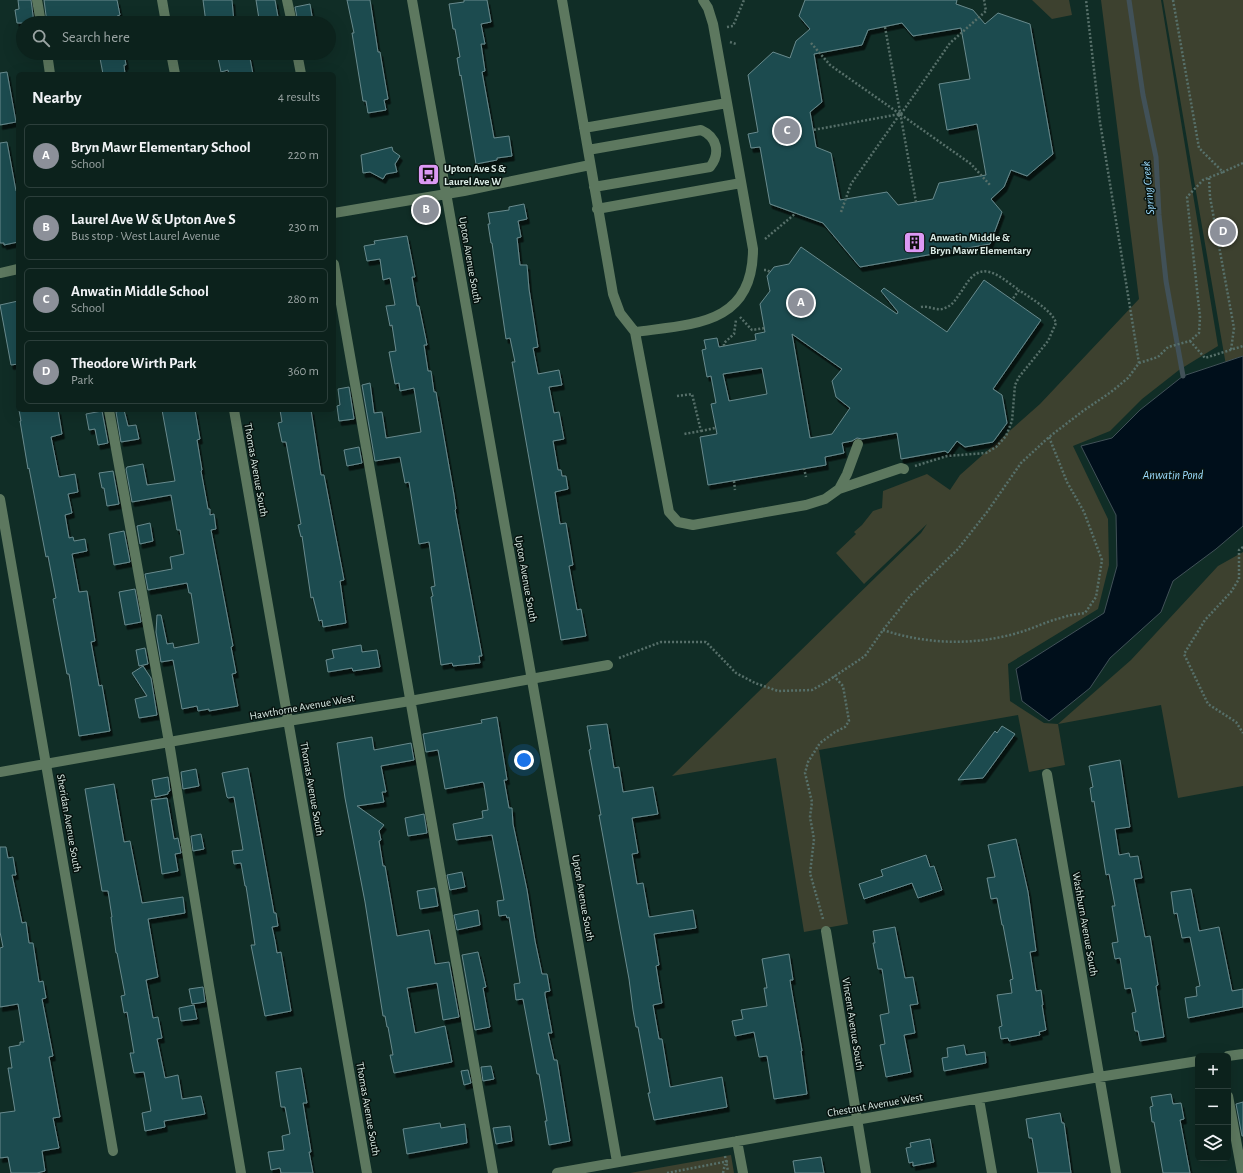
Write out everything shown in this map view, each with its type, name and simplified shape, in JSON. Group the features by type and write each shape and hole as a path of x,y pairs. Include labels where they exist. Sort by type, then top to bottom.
{"street":[{"path":"38,0 41,16"},
{"path":"162,0 165,16"},
{"path":"287,0 290,16"},
{"name":"Upton Avenue South","path":"412,0 617,1162"},
{"path":"562,0 597,209 613,294 620,313 635,332 669,512 678,522 692,525 806,505 825,500 839,489 901,468 904,469"},
{"path":"635,332 708,320 720,314 740,298 749,282 753,264 753,249 713,24 708,8 703,0"},
{"path":"48,60 50,72"},
{"path":"172,60 175,72"},
{"path":"298,60 300,72"},
{"path":"584,128 727,103"},
{"path":"588,150 701,130 708,133 712,139 717,154 715,161 710,167 594,187"},
{"path":"336,213 446,194 590,165"},
{"path":"597,209 741,183"},
{"path":"0,273 16,270"},
{"path":"336,275 493,1173"},
{"path":"109,412 169,742 241,1173"},
{"name":"Thomas Avenue South","path":"234,412 367,1173"},
{"path":"839,489 847,474 858,444"},
{"name":"Sheridan Avenue South","path":"0,499 112,1151"},
{"name":"Hawthorne Avenue West","path":"0,772 608,665"},
{"name":"Washburn Avenue South","path":"1047,774 1116,1173"},
{"name":"Vincent Avenue South","path":"826,931 866,1173"},
{"path":"1231,1056 1243,1054"},
{"name":"Chestnut Avenue West","path":"557,1173 1099,1077 1195,1061"},
{"path":"979,1098 992,1173"},
{"path":"1231,1112 1242,1173"},
{"path":"737,1141 743,1173"}],"path":[{"path":"727,27 733,26 744,0"},
{"path":"841,212 851,184 950,43 986,11 984,0"},
{"path":"1086,0 1100,122 1139,363"},
{"path":"1172,0 1199,148 1223,172"},
{"path":"884,27 916,202"},
{"path":"730,42 736,44"},
{"path":"811,43 830,65 971,164 990,186"},
{"path":"813,130 900,114"},
{"path":"608,665 619,658 662,642 706,642 736,673 755,683 778,691 812,690 865,656 910,596 958,549 987,512 1021,463 1049,437 1128,378 1139,363 1158,357 1168,347 1190,341 1199,333 1200,317 1187,197 1203,180 1243,164"},
{"path":"1209,178 1210,197 1234,328 1231,350"},
{"path":"765,239 796,213"},
{"path":"904,469 947,456 986,453 996,447 1006,436 1012,421 1015,385 1019,377 1048,341 1056,323 1051,315 1038,304 995,274 986,271 977,273 971,278 953,303 944,309 924,306 921,307"},
{"path":"1012,300 1019,290"},
{"path":"740,317 752,330 765,328"},
{"path":"724,346 724,343 734,334 736,320"},
{"path":"1190,341 1206,358 1243,346"},
{"path":"677,396 692,394 701,431"},
{"path":"684,434 716,428"},
{"path":"883,630 905,637 938,642 984,641 1023,632 1061,618 1085,613 1096,597 1102,560 1084,512 1067,482 1049,437"},
{"path":"804,468 806,477"},
{"path":"734,481 735,490"},
{"path":"1243,547 1239,550 1239,579 1231,592 1205,620 1184,654 1208,704 1236,722 1243,733"},
{"path":"826,931 810,873 814,839 810,817 812,802 805,773 808,762 820,743 845,727 849,721 843,686 834,676"},
{"path":"667,1173 740,1159"},
{"path":"723,1173 726,1162"}],"green space":[{"path":"1032,0 1069,0 1072,15 1052,19"},
{"path":"1101,0 1161,0 1218,346 1179,370 1142,399 1110,431 1073,446 1108,519 1109,565 1098,609 1008,664 1010,701 1044,723 1058,724 1065,765 1029,772 1018,715 819,750 848,924 804,932 776,758 672,776 921,533 927,524 864,584 836,553 856,534 854,532 862,525 873,511 882,508 883,491 927,474 950,490 960,475 1040,404 1139,299"},
{"path":"1163,0 1243,0 1243,464"},
{"path":"1243,552 1243,786 1178,798 1161,705 1058,724 1131,660 1218,566"},
{"path":"731,1155 734,1173 630,1173"}],"water":[{"name":"Anwatin Pond","path":"1243,356 1243,526 1216,549 1173,581 1161,612 1110,658 1090,688 1049,721 1022,701 1016,669 1104,613 1117,566 1116,515 1081,446 1112,438 1140,410 1183,376"}],"building":[{"path":"18,0 31,0 33,16 16,16 15,10 19,9"},
{"path":"44,0 117,0 120,15 117,16 46,16"},
{"path":"203,0 232,0 233,16 205,16"},
{"path":"256,0 275,0 278,16 259,16"},
{"path":"347,0 370,0 378,52 380,52 388,99 384,100 386,110 368,113 366,101 363,101 352,33 354,33"},
{"path":"464,0 487,0 491,22 481,24 485,44 481,44 485,71 482,72 494,138 509,136 512,156 497,158 497,160 476,164 457,58 460,57 449,4 464,2"},
{"path":"805,0 957,0 956,4 973,10 985,24 998,13 1030,24 1053,154 1027,176 1011,170 1004,187 991,199 1002,212 990,244 860,267 823,223 770,204 760,147 751,148 748,134 758,132 748,75 773,52 790,58 796,41 810,29 799,16","holes":["902,23 913,36 961,28 970,79 939,84 947,130 977,124 986,175 939,183 933,199 898,205 887,192 840,200 831,153 816,147 810,112 822,102 814,54 862,45 868,30"]},
{"path":"310,4 312,16 297,16 295,7"},
{"path":"100,60 125,60 125,72 103,72"},
{"path":"218,60 250,60 253,72 228,72 228,70 221,72"},
{"path":"7,72 16,122 0,125 0,73"},
{"path":"7,142 16,191 16,242 4,245 4,243 0,243 0,143"},
{"path":"392,147 393,151 400,156 395,164 397,172 386,174 383,179 370,172 363,173 361,155"},
{"path":"524,204 527,219 518,221 521,237 517,238 520,265 527,265 529,289 538,347 533,348 538,374 559,370 562,385 549,387 554,413 559,412 564,439 553,441 558,470 561,470 562,476 566,476 568,489 555,492 560,524 566,523 573,565 569,566 577,610 581,609 586,636 561,640 512,362 515,362 510,338 506,339 488,224 490,224 488,213 509,210 509,207"},
{"path":"407,236 415,277 412,277 417,306 419,306 427,345 424,345 428,371 431,371 434,392 436,392 454,495 455,510 482,656 479,656 480,663 453,666 452,663 441,665 431,597 433,596 431,587 435,586 429,542 419,544 409,482 405,483 400,457 375,461 362,385 370,383 374,413 382,412 386,438 421,432 414,388 400,391 399,383 395,384 389,352 396,351 392,325 390,326 386,306 395,305 390,278 383,280 380,259 367,261 364,246 375,244 374,241"},
{"path":"801,247 897,314 898,312 881,291 884,288 947,332 984,280 1041,320 993,389 1002,395 1007,423 993,442 965,447 957,441 948,453 945,451 901,459 897,433 862,439 857,438 852,441 842,443 844,453 825,457 826,465 708,485 700,437 717,434 711,404 716,403 711,376 707,377 702,350 706,349 704,340 717,338 719,347 756,340 755,334 765,332 760,304 770,291 767,276 774,267 789,264","holes":["792,334 842,369 832,381 836,397 850,408 832,434 810,438","762,368 767,394 729,401 723,374"]},
{"path":"16,301 16,364 11,365 0,305"},
{"path":"349,387 354,419 339,421 337,406 340,405 338,389"},
{"path":"19,412 58,412 62,434 51,437 59,477 75,474 78,492 68,494 72,513 65,515 69,538 73,537 74,541 85,539 87,551 72,554 79,592 87,591 95,641 91,642 99,686 102,685 110,731 79,736 69,674 67,674 53,599 56,598 48,556 46,557 29,468 28,469"},
{"path":"102,412 108,443 98,445 95,429 89,430 86,414"},
{"path":"116,412 124,412 128,426 136,425 139,439 121,442"},
{"path":"162,412 195,412 200,439 197,440 201,471 208,509 210,509 210,515 214,514 216,529 211,530 233,646 231,647 236,673 232,674 238,706 209,711 209,709 198,711 197,706 182,709 173,660 161,662 156,632 157,615 161,615 167,644 173,643 174,648 199,643 191,593 189,593 187,583 148,590 145,574 172,569 170,557 184,554 180,530 177,530 171,495 132,502 126,469 127,467 143,464 147,485 175,481"},
{"path":"280,412 311,412 321,475 324,475 344,580 340,581 346,623 323,627 322,620 319,621 313,597 311,598 302,536 301,537 298,525 301,524 286,442 282,442 278,423 282,422"},
{"path":"359,447 362,463 347,466 344,450"},
{"path":"113,471 119,504 107,506 104,488 102,488 99,473"},
{"path":"150,523 153,541 140,544 137,526"},
{"path":"124,531 130,562 114,565 109,534"},
{"path":"135,589 141,622 125,625 119,592"},
{"path":"361,645 362,652 377,650 380,667 353,671 352,668 328,672 326,660 334,658 332,650"},
{"path":"145,648 148,664 139,666 136,650"},
{"path":"143,666 151,678 157,715 139,718 135,699 147,696 132,673"},
{"path":"497,717 507,780 504,780 509,808 512,808 513,824 527,890 542,974 547,974 550,991 545,992 552,1033 548,1033 554,1060 557,1060 570,1141 549,1145 545,1121 547,1121 539,1074 537,1074 523,999 516,1000 514,984 520,983 509,917 507,918 506,915 499,916 497,901 504,900 492,835 456,840 453,824 483,818 482,811 488,810 484,784 483,782 445,789 438,750 426,752 423,734 482,723 481,720"},
{"path":"607,724 614,768 619,767 623,792 653,787 658,814 632,818 638,853 632,854 637,884 643,883 649,917 693,910 696,928 654,934 659,965 656,966 662,1003 653,1005 659,1039 662,1039 670,1087 722,1077 727,1107 654,1120 648,1093 650,1093 638,1027 636,1027 633,1010 629,979 599,815 601,815 589,750 591,749 587,726"},
{"path":"1002,726 1015,734 983,778 958,780 995,731 997,733"},
{"path":"372,737 374,750 411,743 414,760 381,766 386,792 382,792 384,802 357,806 384,825 379,831 381,840 379,841 383,866 385,866 397,936 429,930 435,964 449,962 459,1017 443,1020 437,983 407,988 415,1033 445,1026 452,1062 394,1073 390,1055 393,1055 388,1027 385,1016 383,1016 365,902 345,798 337,743"},
{"path":"1120,760 1130,827 1115,829 1119,855 1129,853 1130,857 1138,856 1142,878 1134,879 1145,937 1150,936 1164,1037 1140,1041 1138,1031 1135,1031 1132,1013 1136,1012 1131,988 1125,989 1120,958 1115,959 1112,943 1118,942 1112,906 1115,906 1109,874 1106,875 1094,801 1092,802 1090,788 1093,787 1089,766"},
{"path":"248,768 274,913 276,913 278,926 272,927 277,953 281,952 291,1011 265,1016 251,945 255,945 246,886 241,863 234,864 232,851 243,850 234,797 227,797 222,773"},
{"path":"196,769 199,786 183,789 181,772"},
{"path":"168,777 170,791 168,794 155,797 152,780"},
{"path":"114,784 124,842 130,841 142,903 183,897 185,913 148,919 158,977 146,980 153,1018 158,1017 162,1038 157,1039 165,1078 178,1075 182,1099 201,1096 205,1114 164,1121 165,1127 145,1131 142,1113 151,1111 144,1072 134,1073 130,1053 134,1053 127,1012 124,1013 121,996 125,995 116,953 108,891 102,891 85,789"},
{"path":"167,798 174,839 178,838 181,853 175,854 178,871 162,874 151,800"},
{"path":"424,814 427,833 408,836 405,818"},
{"path":"201,834 204,849 193,851 191,836"},
{"path":"1016,839 1028,892 1036,951 1030,952 1036,991 1041,990 1046,1030 1039,1032 1040,1035 1009,1041 1008,1038 1001,1039 999,1027 1002,1026 997,995 1012,993 1010,980 1013,979 997,898 991,899 987,878 995,877 988,845"},
{"path":"0,847 6,847 8,858 13,857 16,875 12,875 22,923 26,922 29,943 33,943 39,982 43,981 46,998 42,999 53,1056 49,1057 60,1117 53,1118 59,1148 42,1151 45,1171 37,1173 11,1173 8,1157 0,1158 0,1113 15,1111 8,1068 12,1068 9,1047 20,1045 20,1042 24,1042 18,1004 0,1007 0,948 3,947 0,932"},
{"path":"926,855 930,867 934,866 942,890 918,898 912,883 864,899 859,884 883,876 881,870"},
{"path":"462,872 465,887 450,890 447,875"},
{"path":"435,888 438,906 420,909 417,891"},
{"path":"1191,889 1199,931 1219,927 1232,991 1243,989 1243,1007 1188,1018 1185,998 1197,996 1196,987 1200,986 1190,937 1182,938 1177,913 1174,914 1171,892"},
{"path":"478,910 480,925 457,930 454,915"},
{"path":"895,927 905,978 913,977 918,1004 910,1005 915,1033 904,1035 911,1072 886,1077 880,1045 885,1044 880,1015 889,1013 882,969 878,969 873,943 875,943 873,931"},
{"path":"478,952 486,987 483,988 490,1027 475,1030 462,955"},
{"path":"789,954 793,980 790,980 802,1051 807,1094 774,1099 767,1056 759,1057 754,1032 735,1036 732,1021 743,1019 741,1010 767,1006 764,988 767,988 762,959"},
{"path":"203,987 205,1002 192,1004 189,989"},
{"path":"194,1005 197,1019 181,1021 179,1008"},
{"path":"964,1045 966,1055 985,1052 986,1063 944,1071 942,1058 948,1057 947,1048"},
{"path":"491,1066 494,1079 483,1081 481,1067"},
{"path":"301,1068 307,1103 303,1103 313,1173 281,1173 280,1168 271,1170 268,1152 284,1150 282,1136 290,1134 285,1107 281,1107 276,1072"},
{"path":"468,1070 471,1083 464,1085 461,1071"},
{"path":"1171,1094 1173,1104 1181,1103 1184,1119 1180,1120 1190,1173 1163,1173 1154,1122 1152,1122 1150,1107 1153,1106 1151,1097"},
{"path":"1243,1102 1243,1136 1242,1136 1236,1104"},
{"path":"1060,1113 1062,1123 1064,1123 1071,1173 1038,1173 1032,1138 1029,1138 1026,1119"},
{"path":"440,1123 441,1128 465,1124 467,1143 407,1154 403,1129"},
{"path":"510,1126 512,1141 496,1144 493,1128"},
{"path":"930,1139 934,1162 913,1166 913,1162 909,1163 906,1148 911,1147 910,1143"},
{"path":"821,1157 824,1173 795,1173 793,1161"}],"waterway":[{"name":"Spring Creek","path":"1129,0 1143,95 1156,157 1159,215 1166,281 1183,376"}],"place":[{"name":"Anwatin Middle School","path":"787,131"},
{"name":"Upton Ave S & Laurel Ave W","path":"428,174"},
{"name":"Laurel Ave W & Upton Ave S","path":"426,210"},
{"name":"Theodore Wirth Park","path":"1223,232"},
{"name":"Anwatin Middle & Bryn Mawr Elementary","path":"915,243"},
{"name":"Bryn Mawr Elementary School","path":"801,303"}]}
